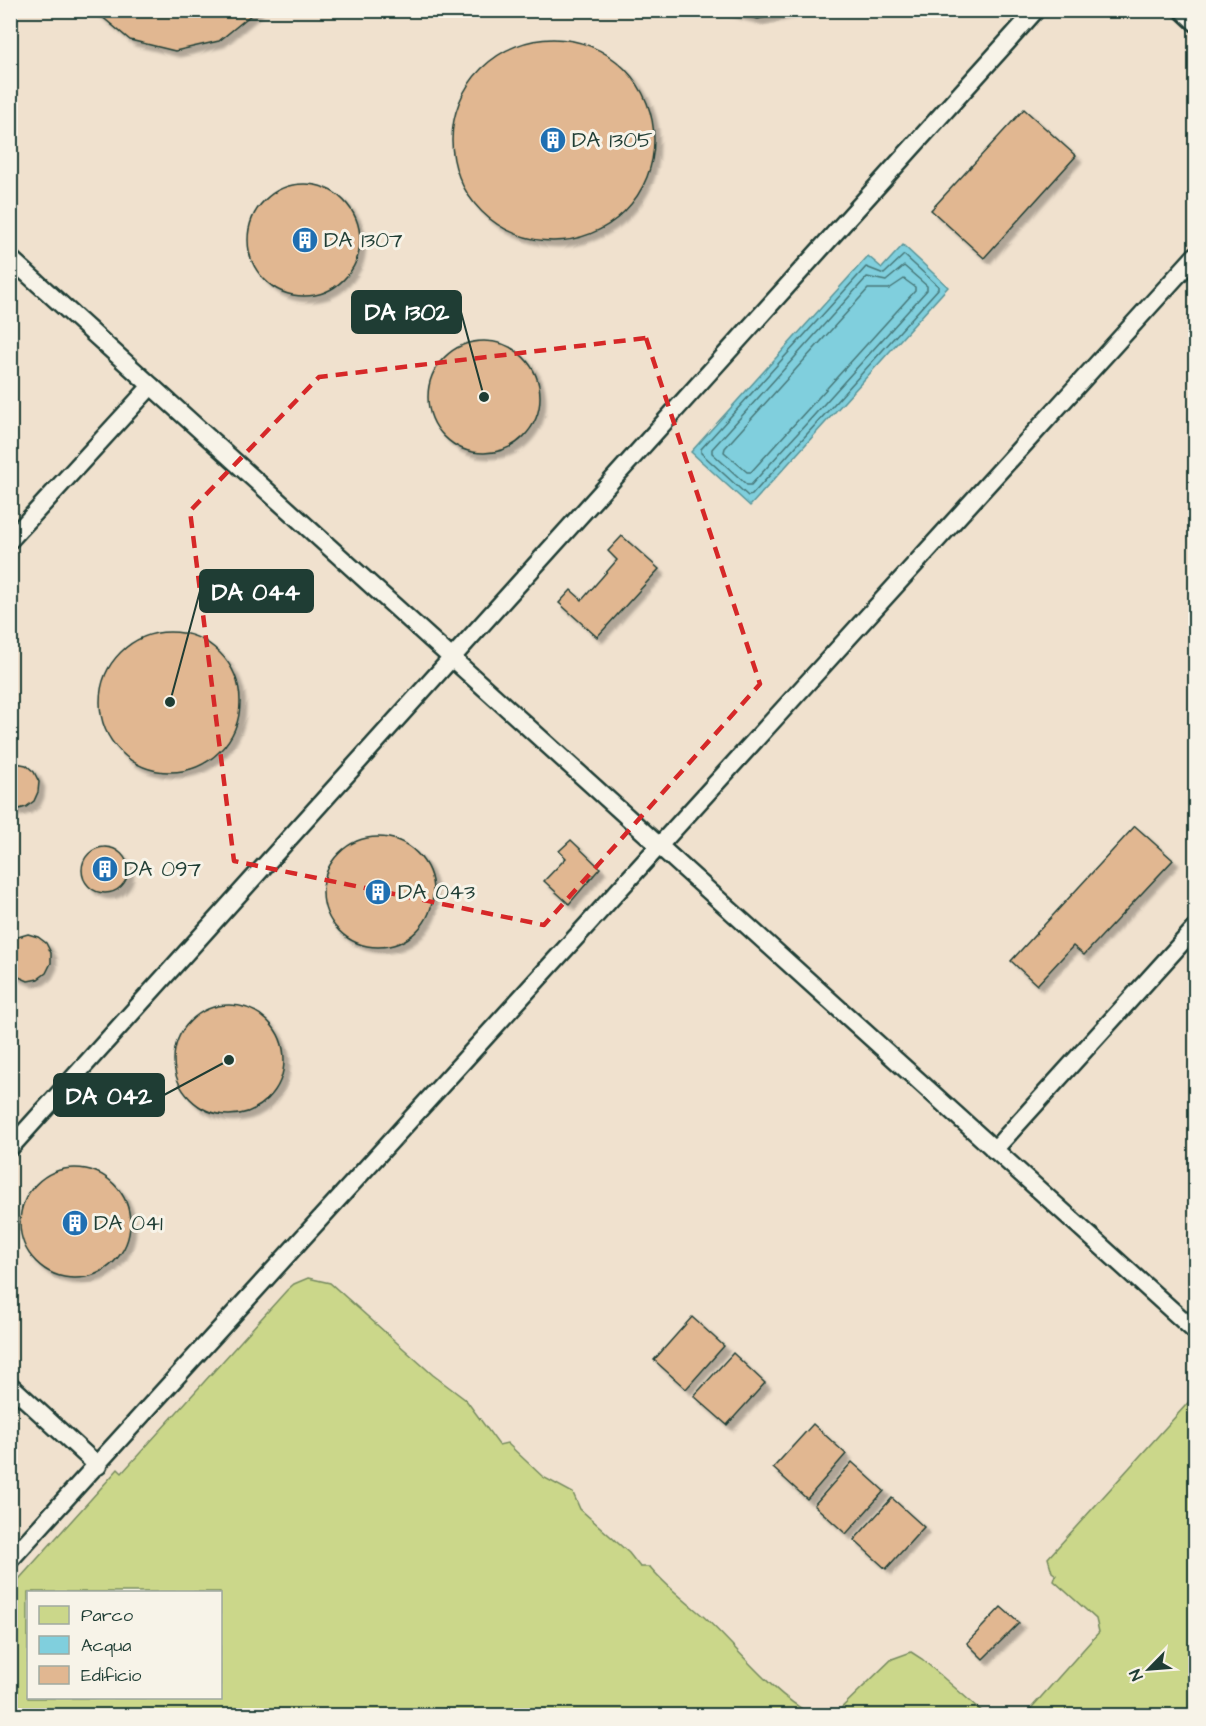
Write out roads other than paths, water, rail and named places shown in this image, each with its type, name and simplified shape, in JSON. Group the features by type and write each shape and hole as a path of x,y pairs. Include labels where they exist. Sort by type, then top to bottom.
{"lane":[{"path":"10,1148 1036,10"},
{"path":"1182,10 1196,23"},
{"path":"10,1560 661,847 1196,255"},
{"path":"10,258 1196,1332"},
{"path":"10,540 151,386"},
{"path":"994,1150 1196,927"},
{"path":"10,1385 98,1466"}],"water":[{"path":"903,245 948,287 750,506 691,452 868,256 882,268"}],"place":[{"name":"DA 1305","path":"553,140"},
{"name":"DA 1307","path":"305,240"},
{"name":"DA 1302","path":"484,397"},
{"name":"DA 044","path":"170,702"},
{"name":"DA 097","path":"105,869"},
{"name":"DA 043","path":"378,892"},
{"name":"DA 042","path":"229,1060"},
{"name":"DA 041","path":"75,1223"}]}
